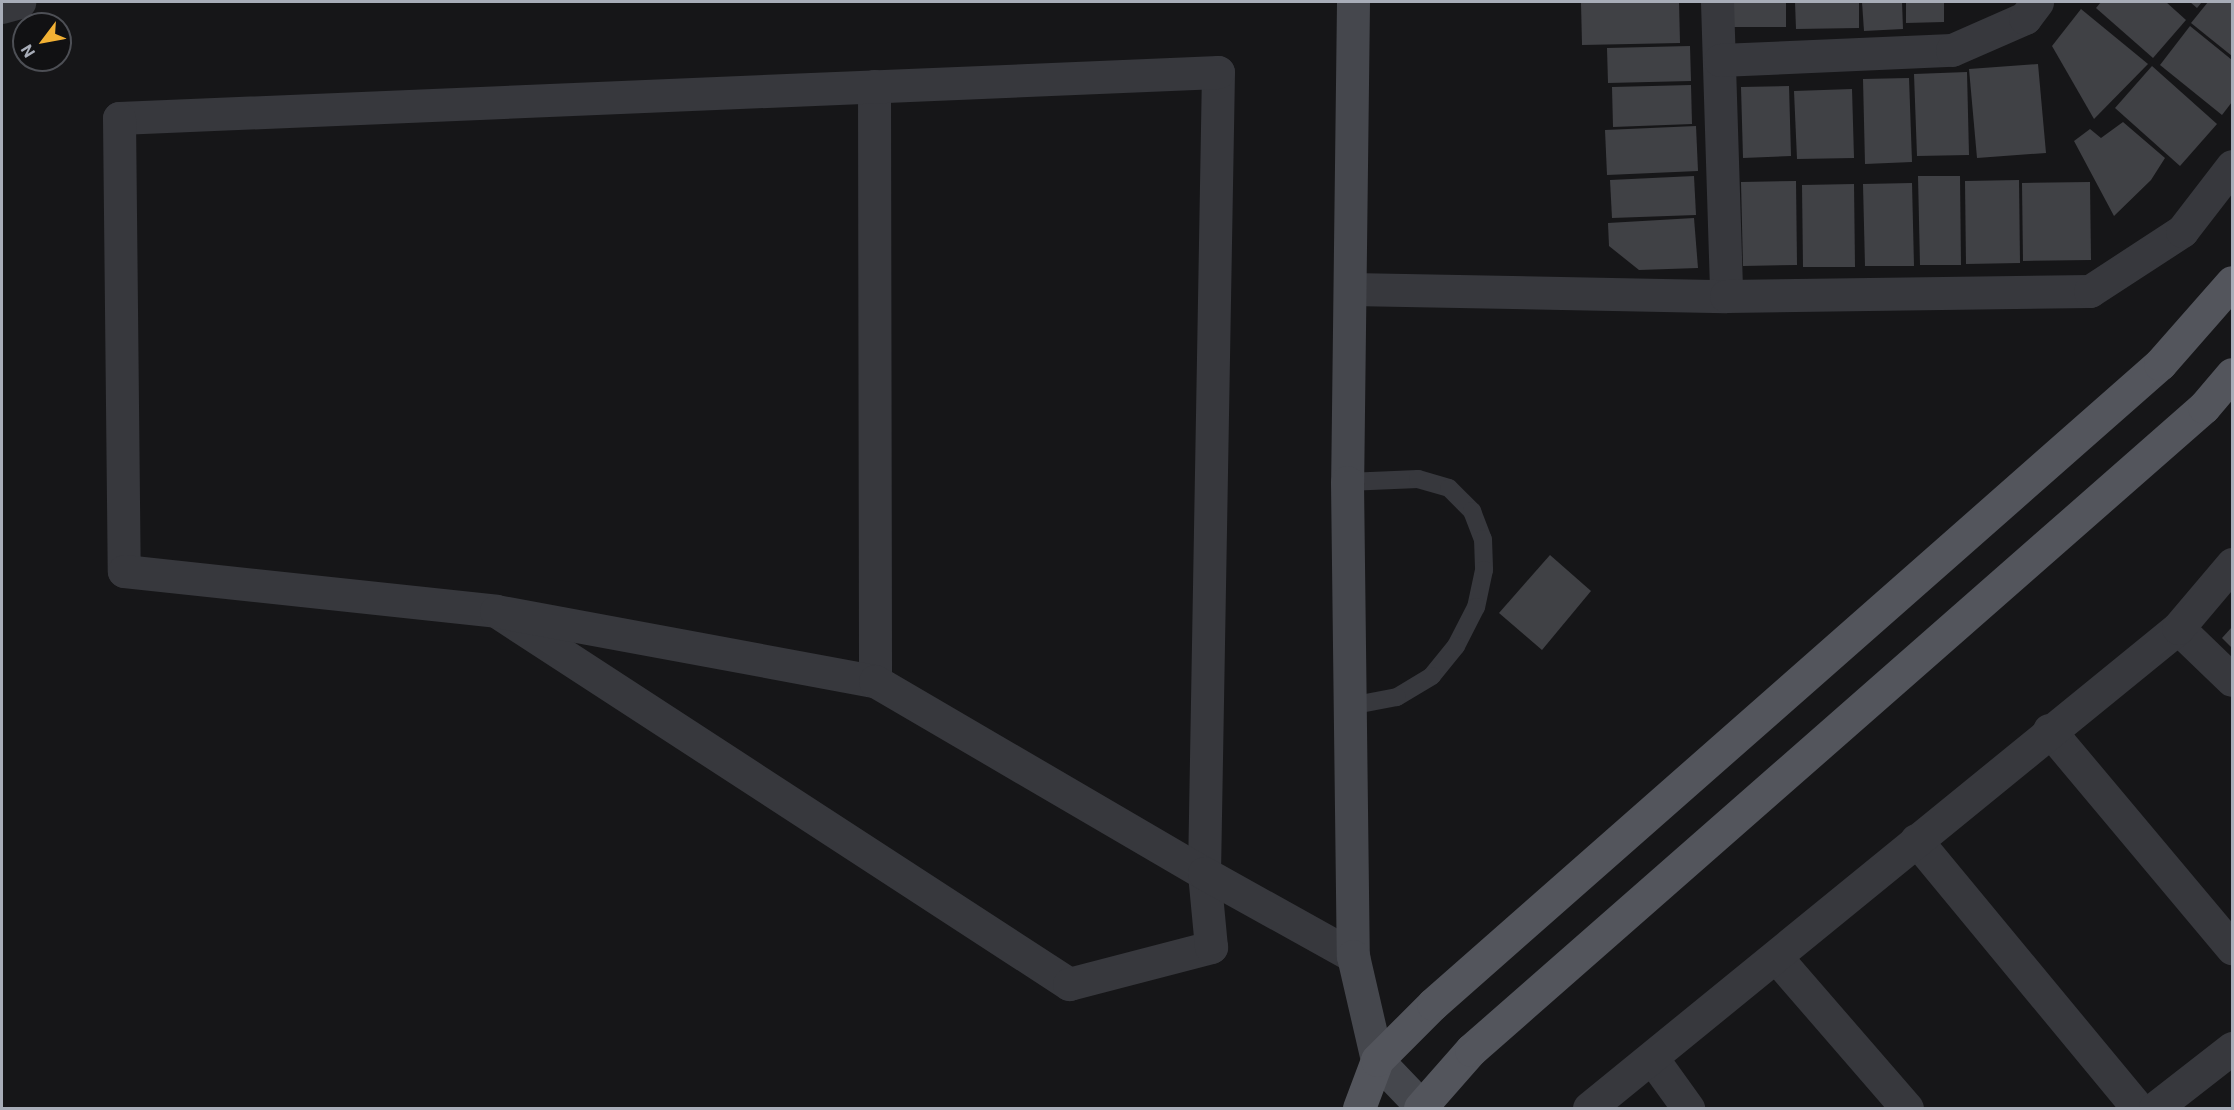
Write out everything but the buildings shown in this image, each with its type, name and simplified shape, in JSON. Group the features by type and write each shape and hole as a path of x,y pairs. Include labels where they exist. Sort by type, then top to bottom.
{"main road":[{"path":"1359,1108 1377,1060 1433,1004 2160,364 2232,282"},
{"path":"1420,1107 1471,1050 2204,407 2232,374"}],"street":[{"path":"2,7 19,2"},
{"path":"1353,2 1347,483 1353,956 1377,1060 1420,1107"},
{"path":"1717,2 1726,296"},
{"path":"1720,60 1952,50 2025,18 2037,2"},
{"path":"496,612 1069,984 1211,947 1204,873 1218,72 119,118 124,570 496,612 875,681 1204,873 1353,956"},
{"path":"874,86 875,681"},
{"path":"1351,289 1726,296 2090,291 2182,231 2232,165"},
{"path":"1589,1108 1776,957 2049,730 2178,628 2232,564"},
{"path":"2178,628 2232,680"},
{"path":"2049,730 2232,948"},
{"path":"1916,840 2138,1108"},
{"path":"1776,957 1907,1108"},
{"path":"2155,1108 2232,1048"},
{"path":"1652,1058 1688,1108"}],"lane":[{"path":"1347,483 1418,479 1449,488 1472,511 1483,539 1484,570 1466,627 1432,676 1396,697 1350,706"}]}
